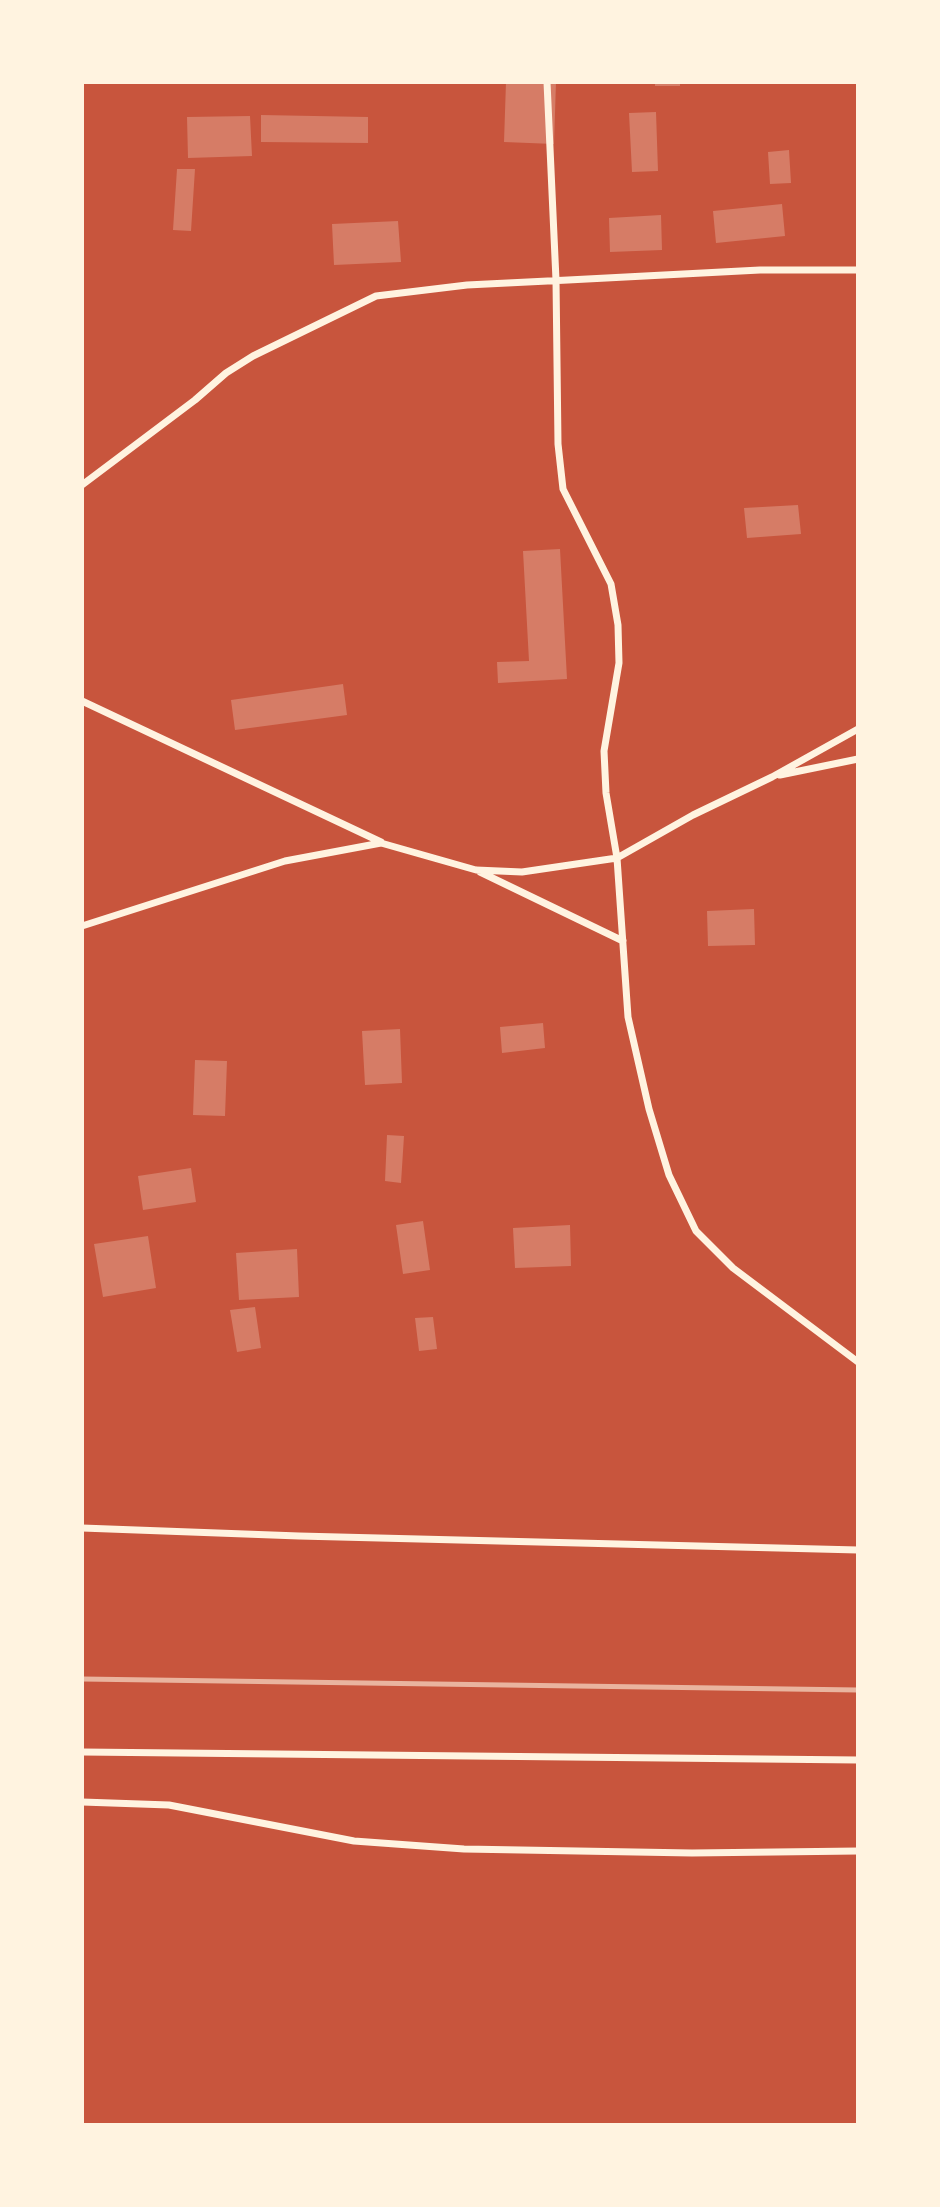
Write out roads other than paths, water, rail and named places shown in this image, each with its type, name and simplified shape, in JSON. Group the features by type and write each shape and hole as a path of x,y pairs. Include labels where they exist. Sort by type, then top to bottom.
{"street":[{"path":"547,82 556,280 557,430 564,489 611,584 618,625 619,663 604,751 606,793 617,858 628,1017 649,1109 669,1175 696,1231 733,1268 858,1362"},
{"path":"82,485 226,373 253,356 376,296 467,285 556,280 760,270 858,270"},
{"path":"82,701 381,843 476,870 623,942"},
{"path":"476,870 522,872 617,858 693,814 772,777 858,729"},
{"path":"772,777 858,760"},
{"path":"82,926 212,882 285,861 381,843"},
{"path":"82,1528 858,1550"},
{"path":"82,1752 858,1760"},
{"path":"82,1802 169,1805 354,1841 464,1849 692,1853 858,1851"}],"railway":[{"path":"82,1679 858,1690"}]}
